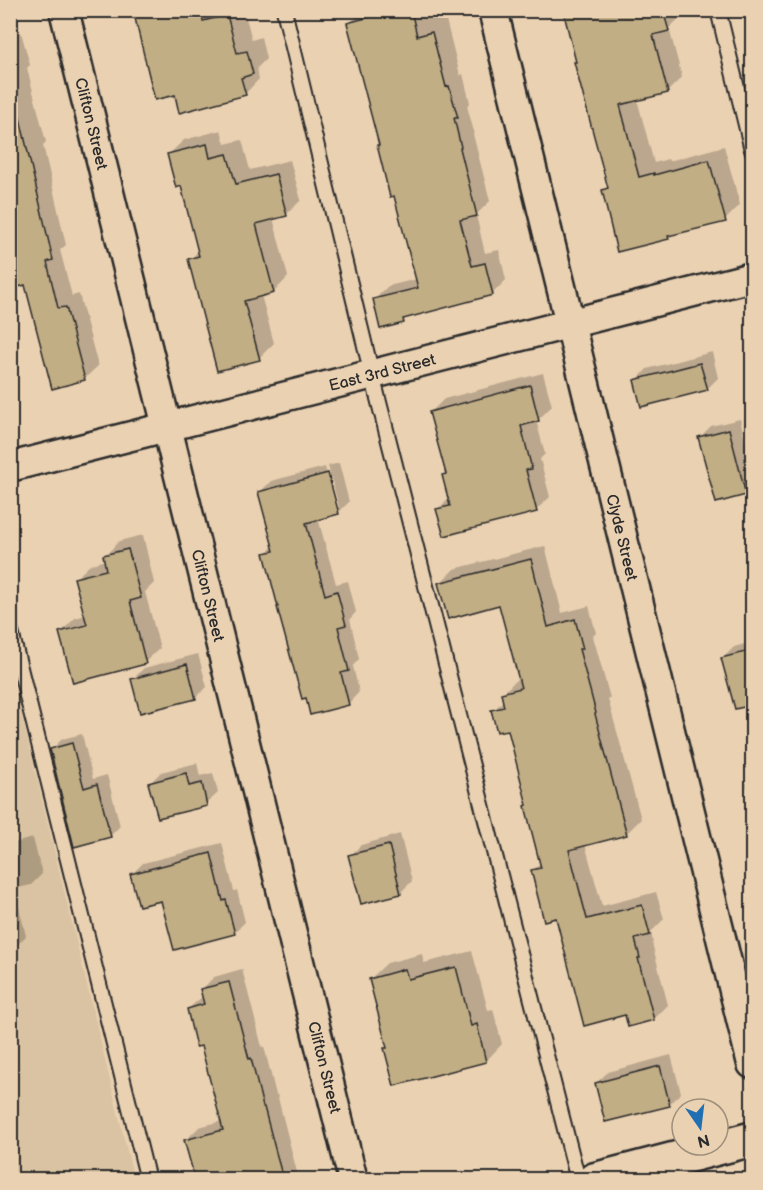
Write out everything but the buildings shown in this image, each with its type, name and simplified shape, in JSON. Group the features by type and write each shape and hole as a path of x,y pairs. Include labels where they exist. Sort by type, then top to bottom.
{"street":[{"name":"Clifton Street","path":"64,10 352,1179"},
{"name":"Clyde Street","path":"493,10 753,1064"},
{"name":"East 3rd Street","path":"10,467 753,277"},
{"path":"594,1179 753,1139"}],"lane":[{"path":"284,10 372,375 578,1179"},
{"path":"718,10 753,150"},
{"path":"10,628 148,1179"}],"shaded area":[{"path":"11,671 134,1179 11,1179"}]}
